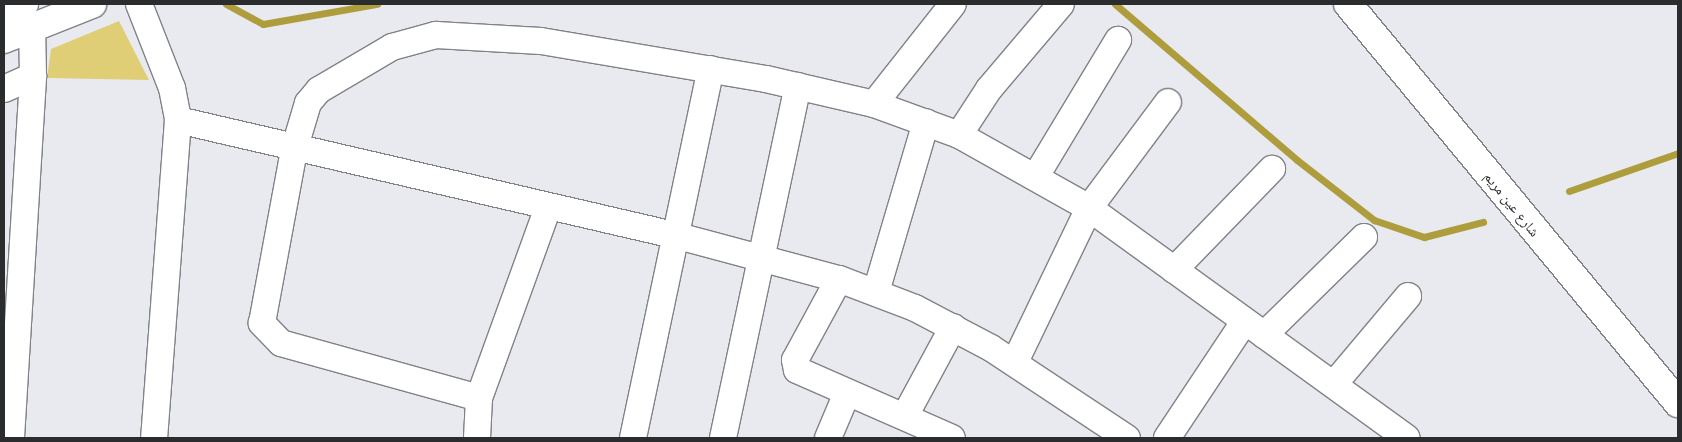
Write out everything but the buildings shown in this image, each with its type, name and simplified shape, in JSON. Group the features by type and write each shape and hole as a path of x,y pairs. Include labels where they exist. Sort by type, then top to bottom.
{"street":[{"path":"4,13 28,15 92,4"},
{"path":"139,4 164,65 178,120 154,438"},
{"path":"874,104 953,4"},
{"path":"959,135 989,89 1061,4"},
{"name":"شارع عين مريم","path":"1348,4 1678,403"},
{"path":"4,39 28,15"},
{"path":"11,438 33,76 28,15"},
{"path":"479,398 281,343 268,333 262,323 294,150 308,103 319,90 392,47 436,35 541,41 798,86 874,104 959,135 1036,176 1088,208 1407,438"},
{"path":"1036,176 1118,40"},
{"path":"632,438 678,236 711,70"},
{"path":"4,89 33,76"},
{"path":"723,438 798,86"},
{"path":"1015,362 1088,208 1168,102"},
{"path":"178,120 294,150 678,236 839,279 876,292 953,327 1015,362 1127,438"},
{"path":"876,292 926,122"},
{"path":"1174,270 1272,169"},
{"path":"477,438 479,398 548,207"},
{"path":"1168,438 1254,329 1364,237"},
{"path":"839,279 795,364 802,375 906,414 952,438"},
{"path":"1334,384 1408,296"},
{"path":"906,414 953,327"},
{"path":"828,438 847,393"}],"shaded area":[{"path":"119,21 149,80 47,78 51,49"}],"waterway":[{"path":"226,4 263,24 377,4"},
{"path":"1115,4 1297,160 1374,220 1424,237 1483,222"},
{"path":"1569,191 1678,153"}]}
